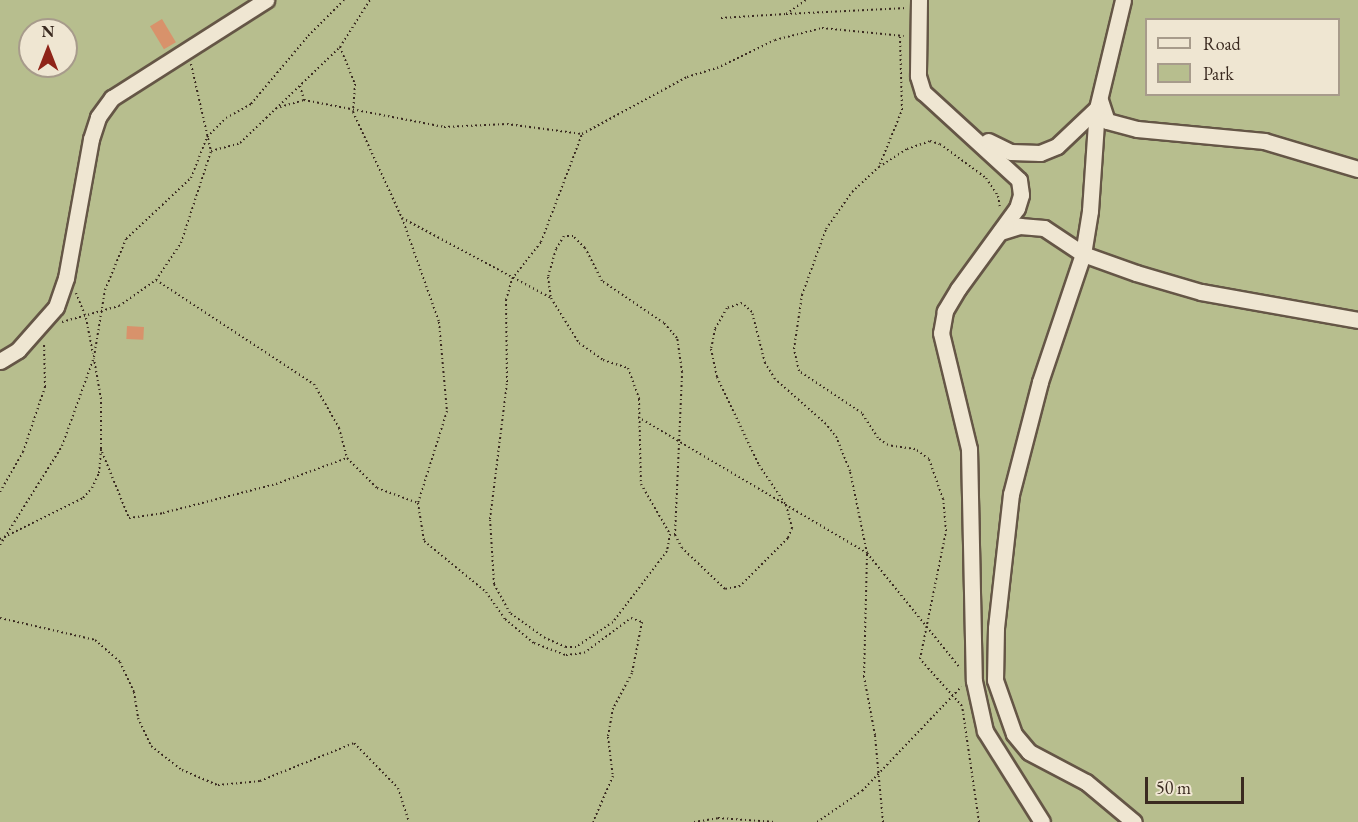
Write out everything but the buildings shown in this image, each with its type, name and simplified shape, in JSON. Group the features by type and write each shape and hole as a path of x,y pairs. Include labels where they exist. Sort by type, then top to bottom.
{"street":[{"path":"0,361 18,351 44,326 56,307 66,278 98,117 112,98 189,46 266,0"},
{"path":"1123,0 1098,103 1090,211 1083,254 1040,382 1011,494 996,628 995,680 1014,734 1029,752 1086,782 1134,822"},
{"path":"919,4 918,76 923,92 972,133 1019,180 1021,195 1017,208 958,289 945,311 941,333 969,449 969,682 985,731 1042,822"},
{"path":"972,133 1011,152 1040,153 1057,146 1098,103"},
{"path":"1098,103 1107,121 1167,134 1264,141 1358,169"},
{"path":"1000,232 1020,226 1044,228 1083,254 1201,292 1358,320"}],"path":[{"path":"0,544 62,446 94,357 105,290 126,239 191,178 207,137 226,118 251,104 308,36 344,0"},
{"path":"211,152 240,143 277,108 340,47 370,0"},
{"path":"786,14 806,0"},
{"path":"721,18 919,4"},
{"path":"277,108 304,100 353,112 444,127 507,124 582,134 687,77 717,68 775,40 822,28 900,37 919,34"},
{"path":"879,167 902,110 900,37"},
{"path":"0,492 23,452 45,387 44,326 86,318 119,306 156,280 181,243 211,152 189,46"},
{"path":"340,47 355,84 353,112 402,218 439,322 447,411 418,503 424,541 486,592 505,619 534,643 566,655 584,653 631,618 642,622 632,673 613,708 608,737 613,776 593,822"},
{"path":"300,86 304,100"},
{"path":"582,134 541,242 512,279 506,300 507,382 490,519 494,584 510,613 545,638 566,647 576,647 613,622 667,551 670,534 641,484 639,399 628,368 603,360 579,344 551,298 548,277 556,249 564,236 573,236 585,248 602,281 664,323 677,338 679,349 675,535 682,548 725,589 740,586 788,538 792,528 786,505 759,465 717,377 711,349 715,329 728,308 736,303 752,312 765,363 775,378 837,438 850,471 867,553 864,677 879,773 883,822"},
{"path":"979,822 962,706 920,658 946,531 944,499 929,459 915,449 888,445 879,438 862,413 799,371 794,349 802,295 826,229 852,192 879,167 907,149 930,141 940,144 986,178 998,196 1001,213"},
{"path":"402,218 551,298"},
{"path":"0,539 83,498 99,473 102,399 86,318 66,278"},
{"path":"156,280 314,384 339,428 347,458 377,488 418,503"},
{"path":"638,417 867,553 926,624 969,682 862,791 817,822"},
{"path":"101,449 129,518 163,513 276,484 347,458"},
{"path":"0,618 95,640 120,662 151,746 182,770 218,785 260,781 354,743 398,788 409,822"},
{"path":"694,822 718,818 775,822"}],"green space":[{"path":"0,0 1358,0 1358,822 0,822"}]}
